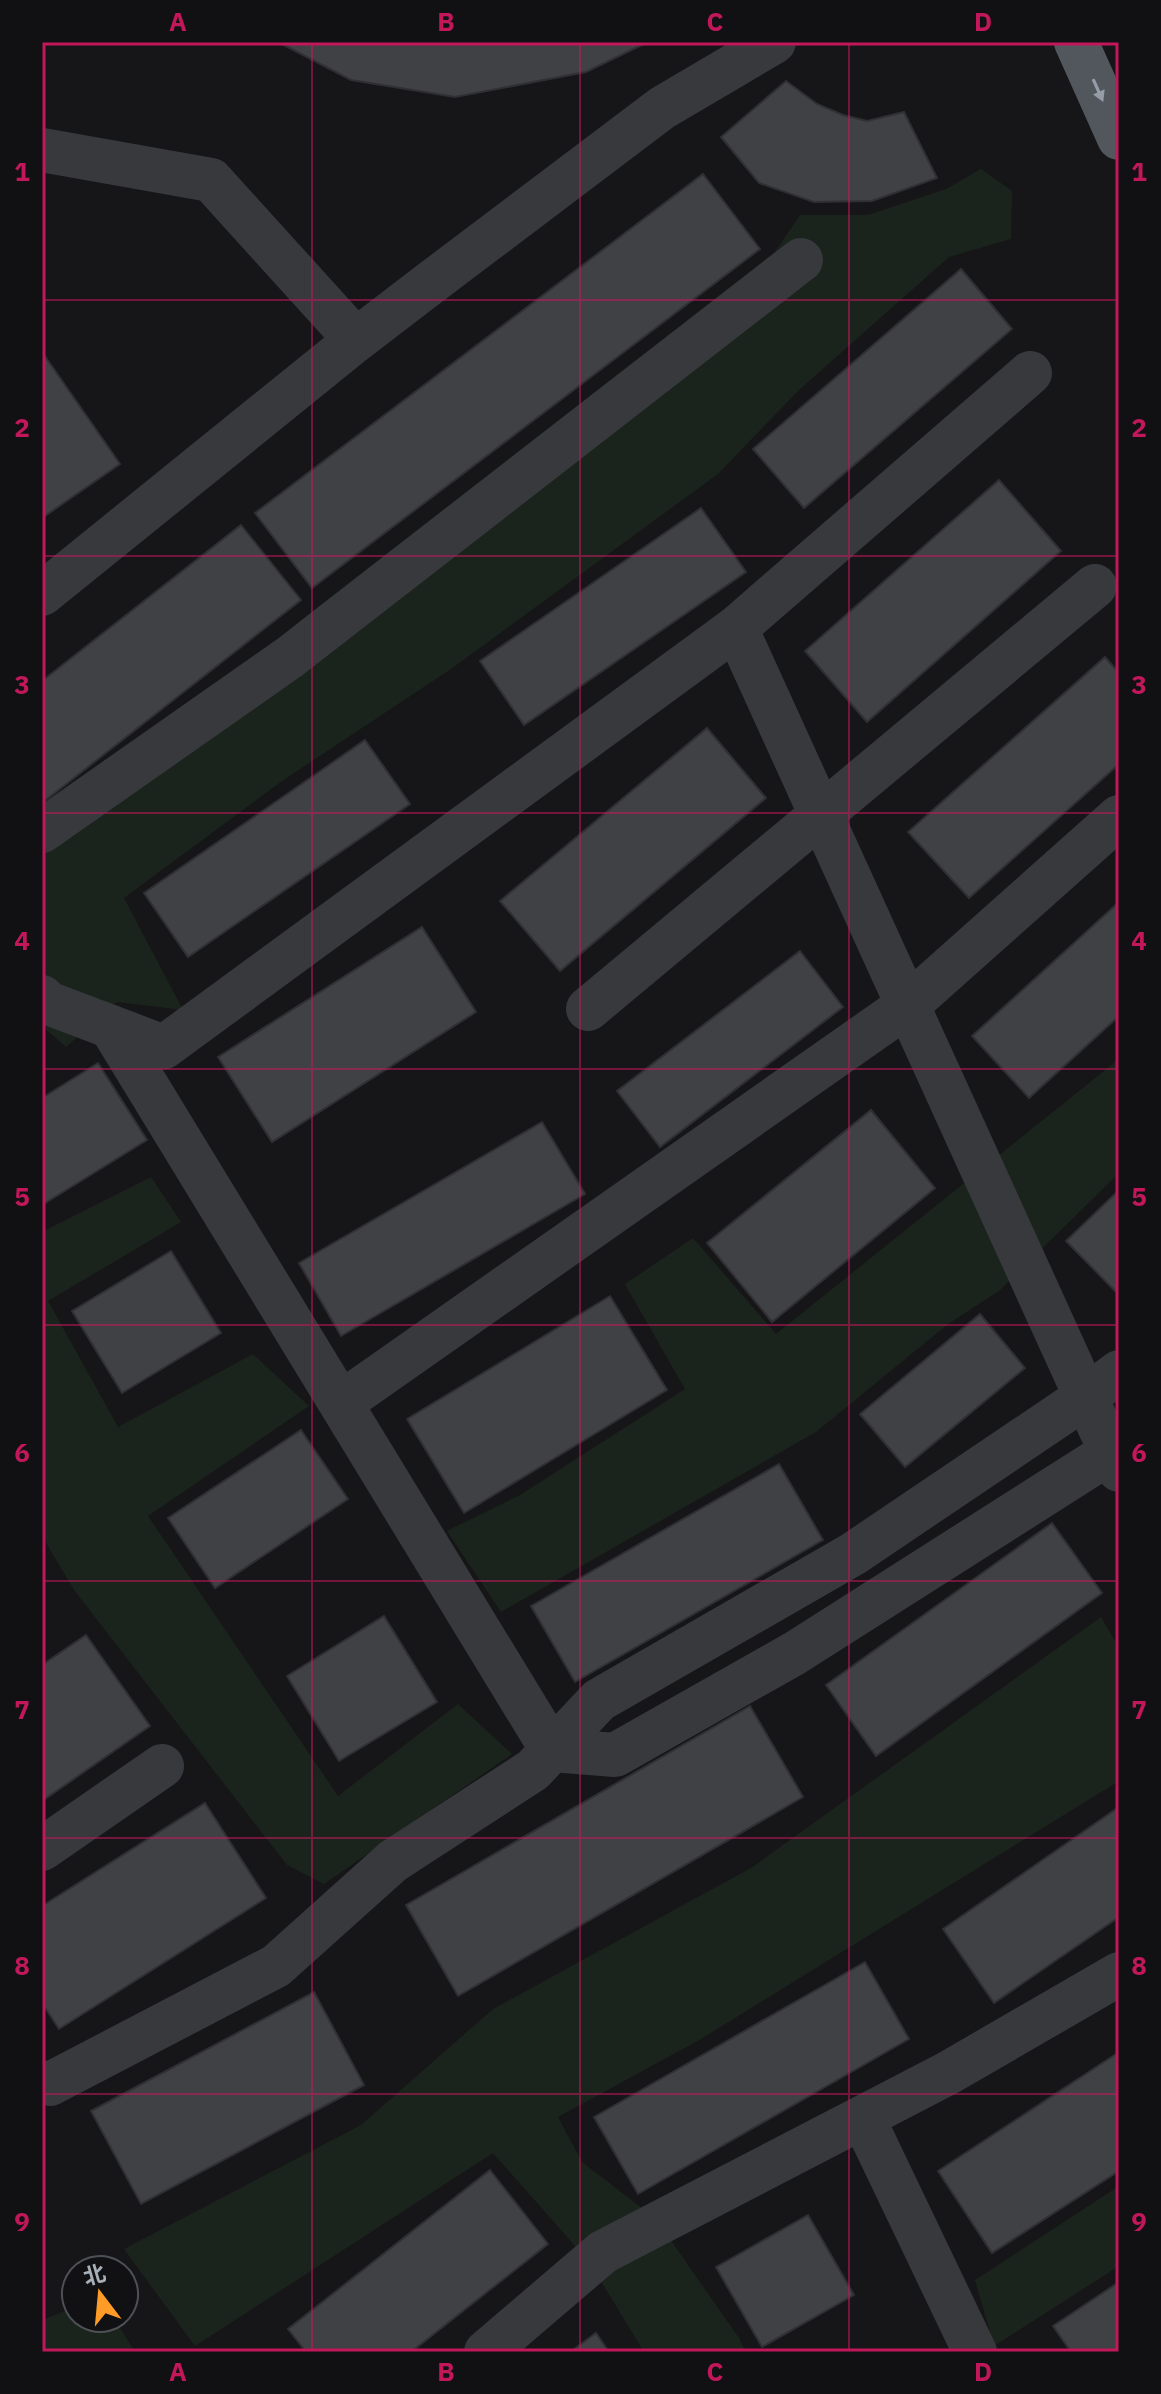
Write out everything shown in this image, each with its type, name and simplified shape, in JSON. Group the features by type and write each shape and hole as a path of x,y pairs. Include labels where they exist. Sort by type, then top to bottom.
{"main road":[{"path":"1076,42 1119,138"}],"street":[{"path":"42,594 356,340 662,108 774,42"},
{"path":"42,150 211,180 356,340"},
{"path":"42,831 290,657 801,260"},
{"path":"42,997 48,1003 164,1047 736,628 1030,373"},
{"path":"588,1009 1095,586"},
{"path":"552,1750 615,1755 795,1653 1115,1461 1103,1384 908,1005 736,628"},
{"path":"341,1403 908,1005 1119,817"},
{"path":"111,1027 552,1750"},
{"path":"42,2082 50,2084 276,1966 393,1861 533,1770 599,1700 853,1554 1103,1384"},
{"path":"42,1849 162,1766"},
{"path":"486,2352 603,2252 948,2073 1119,1974"},
{"path":"863,2118 975,2352"}],"shaded area":[{"path":"981,169 1012,191 1011,239 949,257 799,390 718,474 451,669 282,781 124,898 183,1010 117,1002 66,1047 42,1026 42,835 306,616 774,253 800,215 868,215 946,189"},
{"path":"1119,1059 1119,1173 999,1291 948,1324 816,1432 501,1612 447,1531 520,1495 685,1389 625,1284 693,1238 776,1334"},
{"path":"151,1177 181,1222 48,1301 118,1427 253,1354 309,1406 148,1516 338,1796 458,1704 512,1754 324,1884 287,1865 74,1590 42,1536 42,1232"},
{"path":"1101,1617 1119,1648 1119,1781 701,2039 558,2117 582,2162 656,2219 746,2352 644,2352 590,2263 493,2153 195,2346 140,2271 140,2254 128,2254 124,2249 361,2125 493,2009 751,1868"},
{"path":"1119,2186 1119,2266 994,2346 975,2280"},
{"path":"60,2313 60,2334 124,2334 135,2352 42,2352 42,2320"}],"building":[{"path":"278,42 648,42 586,72 455,97 351,80"},
{"path":"786,81 817,104 843,115 867,121 904,112 937,178 872,201 814,202 759,183 721,137"},
{"path":"703,174 760,249 312,588 255,513"},
{"path":"961,269 1012,329 804,508 753,449"},
{"path":"42,352 120,464 42,518"},
{"path":"999,480 1061,551 867,722 805,651"},
{"path":"701,508 746,572 524,725 480,661"},
{"path":"241,525 301,600 42,803 42,681"},
{"path":"1105,657 1119,673 1119,764 969,898 908,832"},
{"path":"707,728 766,798 560,971 500,901"},
{"path":"365,740 410,804 188,957 144,893"},
{"path":"1119,902 1119,1016 1029,1098 972,1036"},
{"path":"422,927 476,1012 272,1142 218,1057"},
{"path":"800,951 843,1007 660,1147 617,1091"},
{"path":"98,1063 147,1140 42,1205 42,1098"},
{"path":"871,1110 935,1188 772,1322 707,1243"},
{"path":"542,1122 585,1194 341,1336 299,1263"},
{"path":"1119,1190 1119,1295 1066,1241"},
{"path":"171,1251 221,1333 122,1393 72,1311"},
{"path":"610,1296 667,1390 464,1513 407,1419"},
{"path":"980,1314 1025,1368 905,1467 860,1414"},
{"path":"301,1430 348,1499 215,1588 168,1518"},
{"path":"779,1464 823,1540 575,1682 531,1606"},
{"path":"1052,1523 1102,1593 876,1756 826,1685"},
{"path":"384,1616 437,1702 339,1761 287,1676"},
{"path":"86,1635 150,1726 42,1801 42,1665"},
{"path":"750,1706 803,1797 458,1996 406,1905"},
{"path":"205,1803 266,1898 59,2029 42,2003 42,1906"},
{"path":"1119,1807 1119,1917 994,2003 943,1929"},
{"path":"865,1962 909,2039 638,2194 594,2117"},
{"path":"314,1992 364,2085 141,2204 91,2111"},
{"path":"1119,2052 1119,2171 992,2253 938,2171"},
{"path":"490,2170 548,2244 411,2352 306,2352 288,2329"},
{"path":"808,2215 854,2295 762,2347 716,2267"},
{"path":"1119,2282 1119,2352 1071,2352 1053,2326"},
{"path":"596,2333 609,2352 570,2352"}]}
